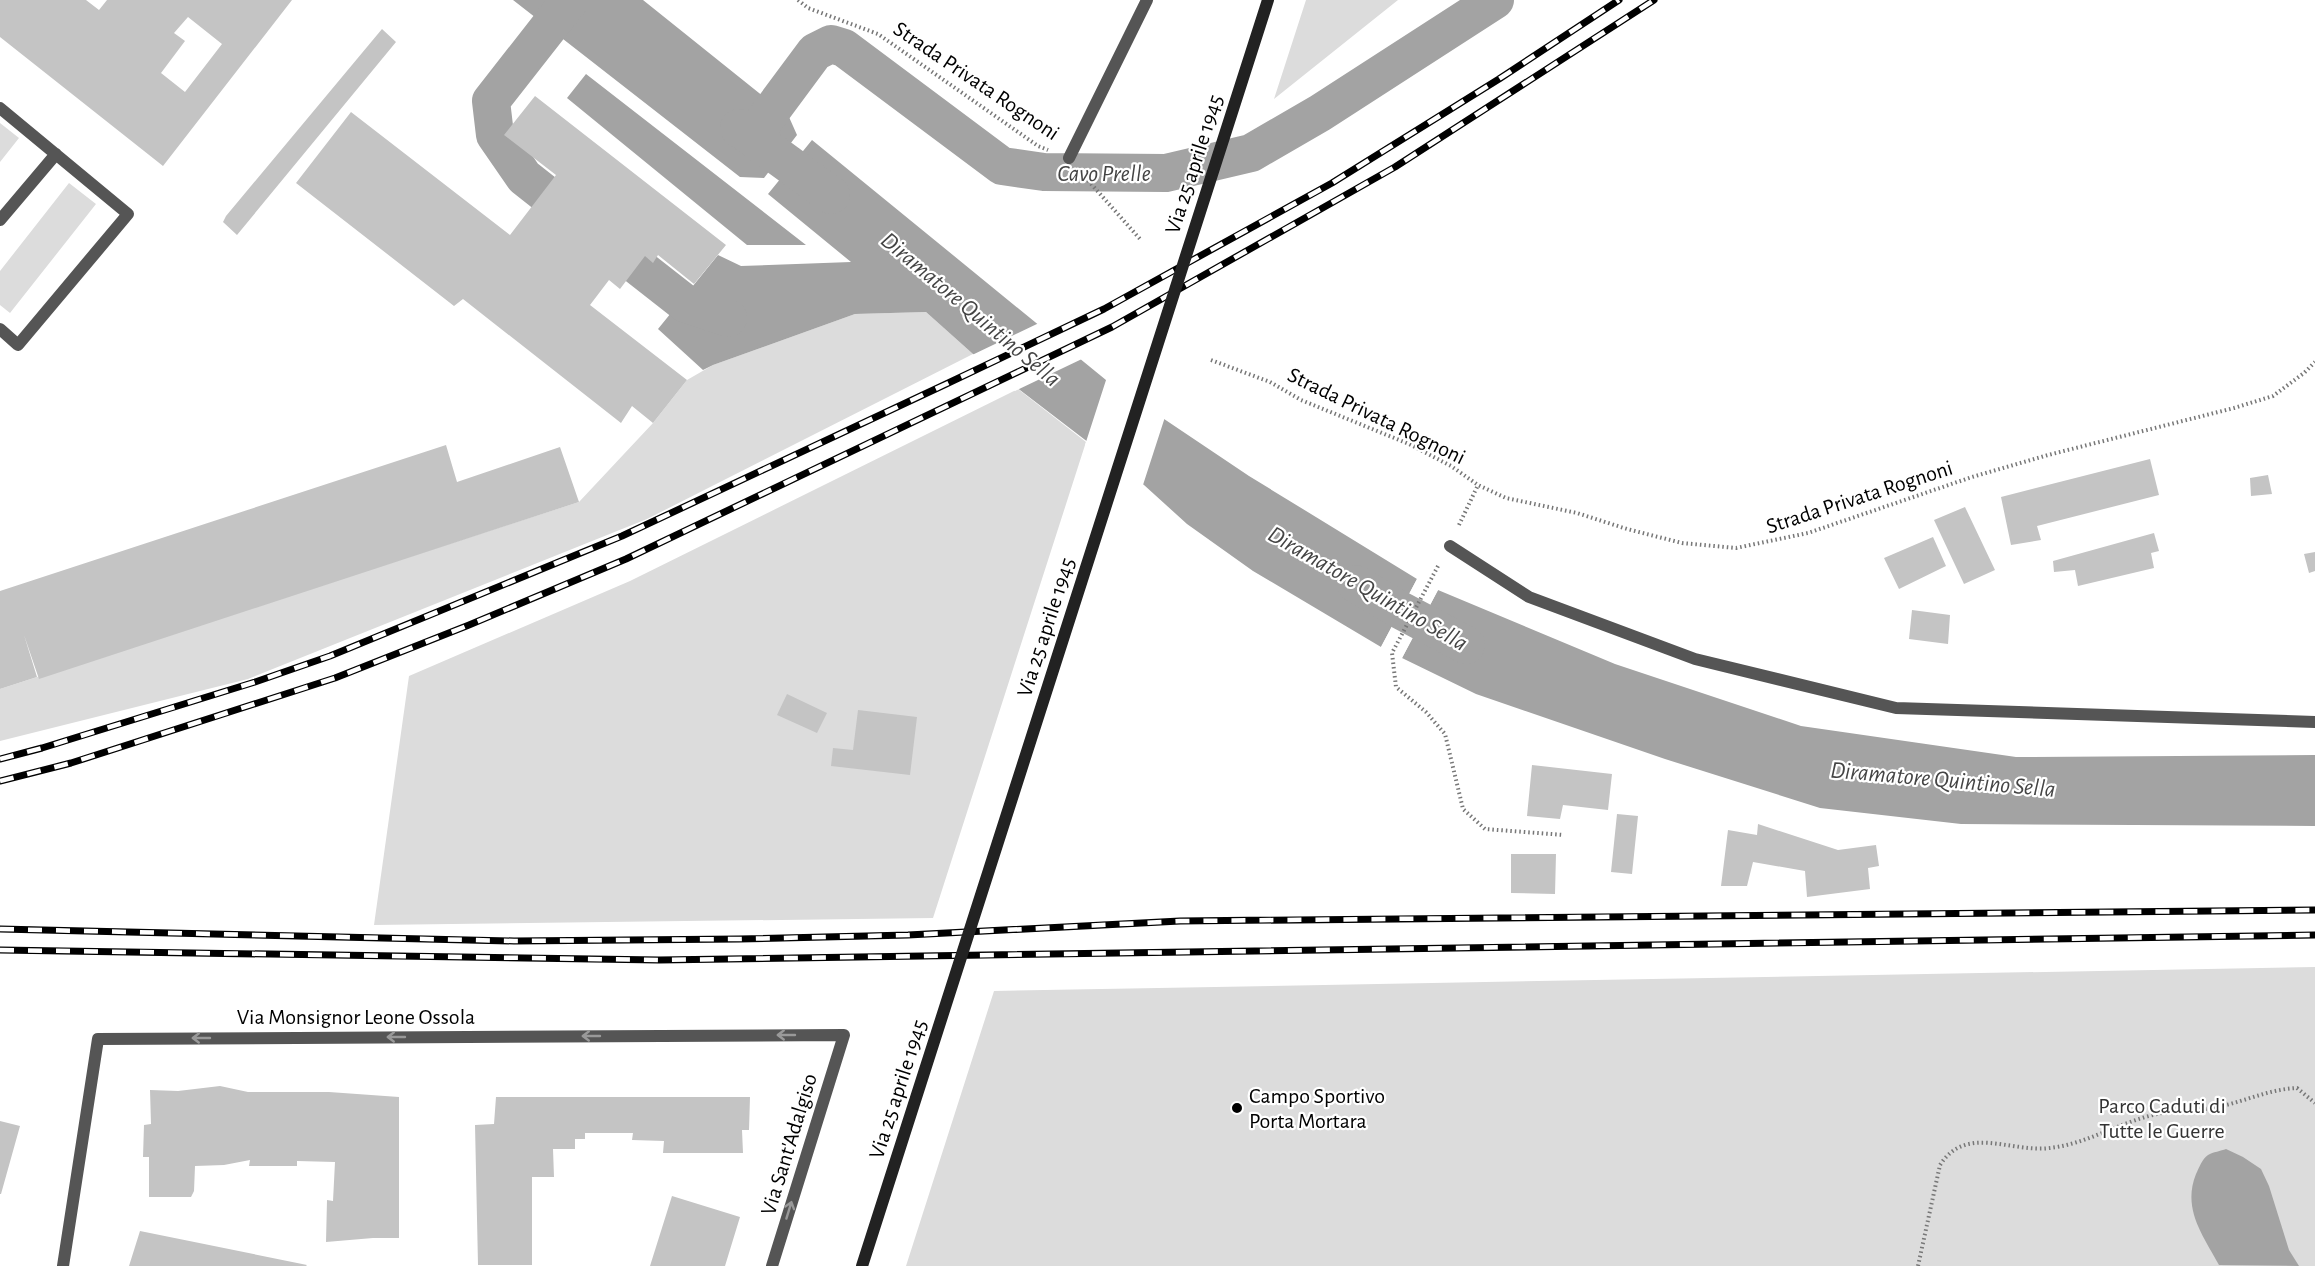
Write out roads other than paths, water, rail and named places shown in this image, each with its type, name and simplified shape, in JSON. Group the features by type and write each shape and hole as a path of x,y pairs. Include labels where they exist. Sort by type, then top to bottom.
{"street":[{"path":"1069,158 1147,0"},
{"name":"Via 25 aprile 1945","path":"862,1266 1268,0"},
{"path":"0,108 128,214 18,345 0,329"},
{"path":"0,220 56,154"},
{"path":"1450,546 1529,597 1695,659 1896,708 2315,722"},
{"name":"Via Monsignor Leone Ossola","path":"63,1266 98,1039 844,1035"},
{"name":"Via Sant'Adalgiso","path":"772,1266 844,1035"}],"water":[{"path":"513,0 643,0 789,117 797,135 764,178 740,177"},
{"path":"586,74 806,245 747,245 567,98"},
{"path":"812,140 1106,380 1249,476 1417,579 1381,647 1253,571 1187,524 1144,485 973,354 926,312 855,314 703,370 658,329 718,255 741,266 851,262 768,194"},
{"path":"1438,590 1615,664 1801,726 2016,757 2315,755 2315,826 1961,824 1820,808 1665,759 1476,694 1402,658"},
{"path":"2226,1149 2261,1169 2269,1186 2289,1250 2299,1266 2219,1265 2196,1221 2191,1199 2192,1187 2202,1161 2210,1154"}],"waterway":[{"path":"570,0 491,101 495,135 524,177 543,192 686,304 728,318"},
{"name":"Cavo Prelle","path":"752,137 815,52 831,44 844,48 1002,166 1044,172 1166,173 1251,153 1320,113 1495,0"},
{"name":"Diramatore Quintino Sella","path":"739,128 831,195"},
{"name":"Diramatore Quintino Sella","path":"1356,584 1466,645"}],"railway":[{"path":"0,759 255,682 330,656 622,536 1104,309 1332,183 1499,79 1619,0"},
{"path":"0,781 71,763 335,678 626,559 1112,327 1395,167 1654,0"},
{"path":"0,929 514,941 908,935 1180,921 2315,910"},
{"path":"0,950 659,960 2315,935"}],"place":[{"name":"Campo Sportivo Porta Mortara","path":"1237,1108"}],"park label":[{"name":"Parco Caduti di Tutte le Guerre","path":"2162,1118"}]}
